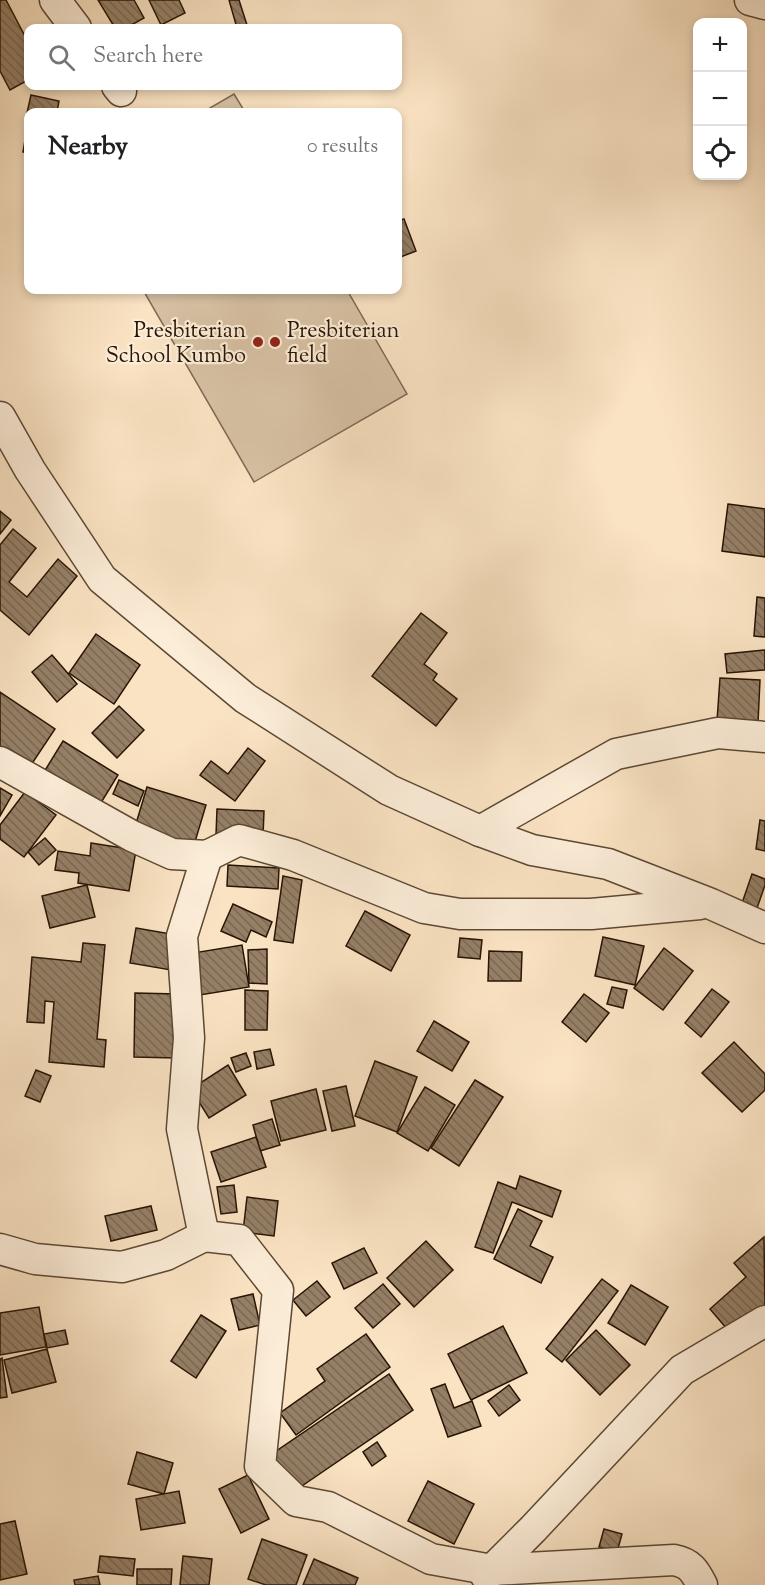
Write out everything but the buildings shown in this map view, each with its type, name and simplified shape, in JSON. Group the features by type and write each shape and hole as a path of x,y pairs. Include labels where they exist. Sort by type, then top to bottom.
{"street":[{"path":"55,0 73,24"},
{"path":"750,0 765,4"},
{"path":"0,417 30,470 102,579 245,698 389,790 480,831 532,850 608,864 711,904 765,928"},
{"path":"480,831 616,754 718,733 765,737"},
{"path":"0,762 132,836 172,854 207,856 239,840 293,855 424,908 460,914 591,914 711,904"},
{"path":"204,1236 182,1129 189,1038 182,936 207,856"},
{"path":"0,1248 35,1258 122,1267 166,1255 204,1236 239,1240 278,1290 260,1466 296,1501 328,1507 431,1559 485,1577 674,1560 686,1562 698,1576 702,1585"},
{"path":"485,1577 682,1370 765,1321"}],"shaded area":[{"path":"234,94 243,108 210,108"},
{"name":"Presbiterian field","path":"145,294 349,294 407,394 254,482"}],"place":[{"name":"Presbiterian School Kumbo","path":"258,342"},
{"name":"Presbiterian field","path":"275,342"}]}
